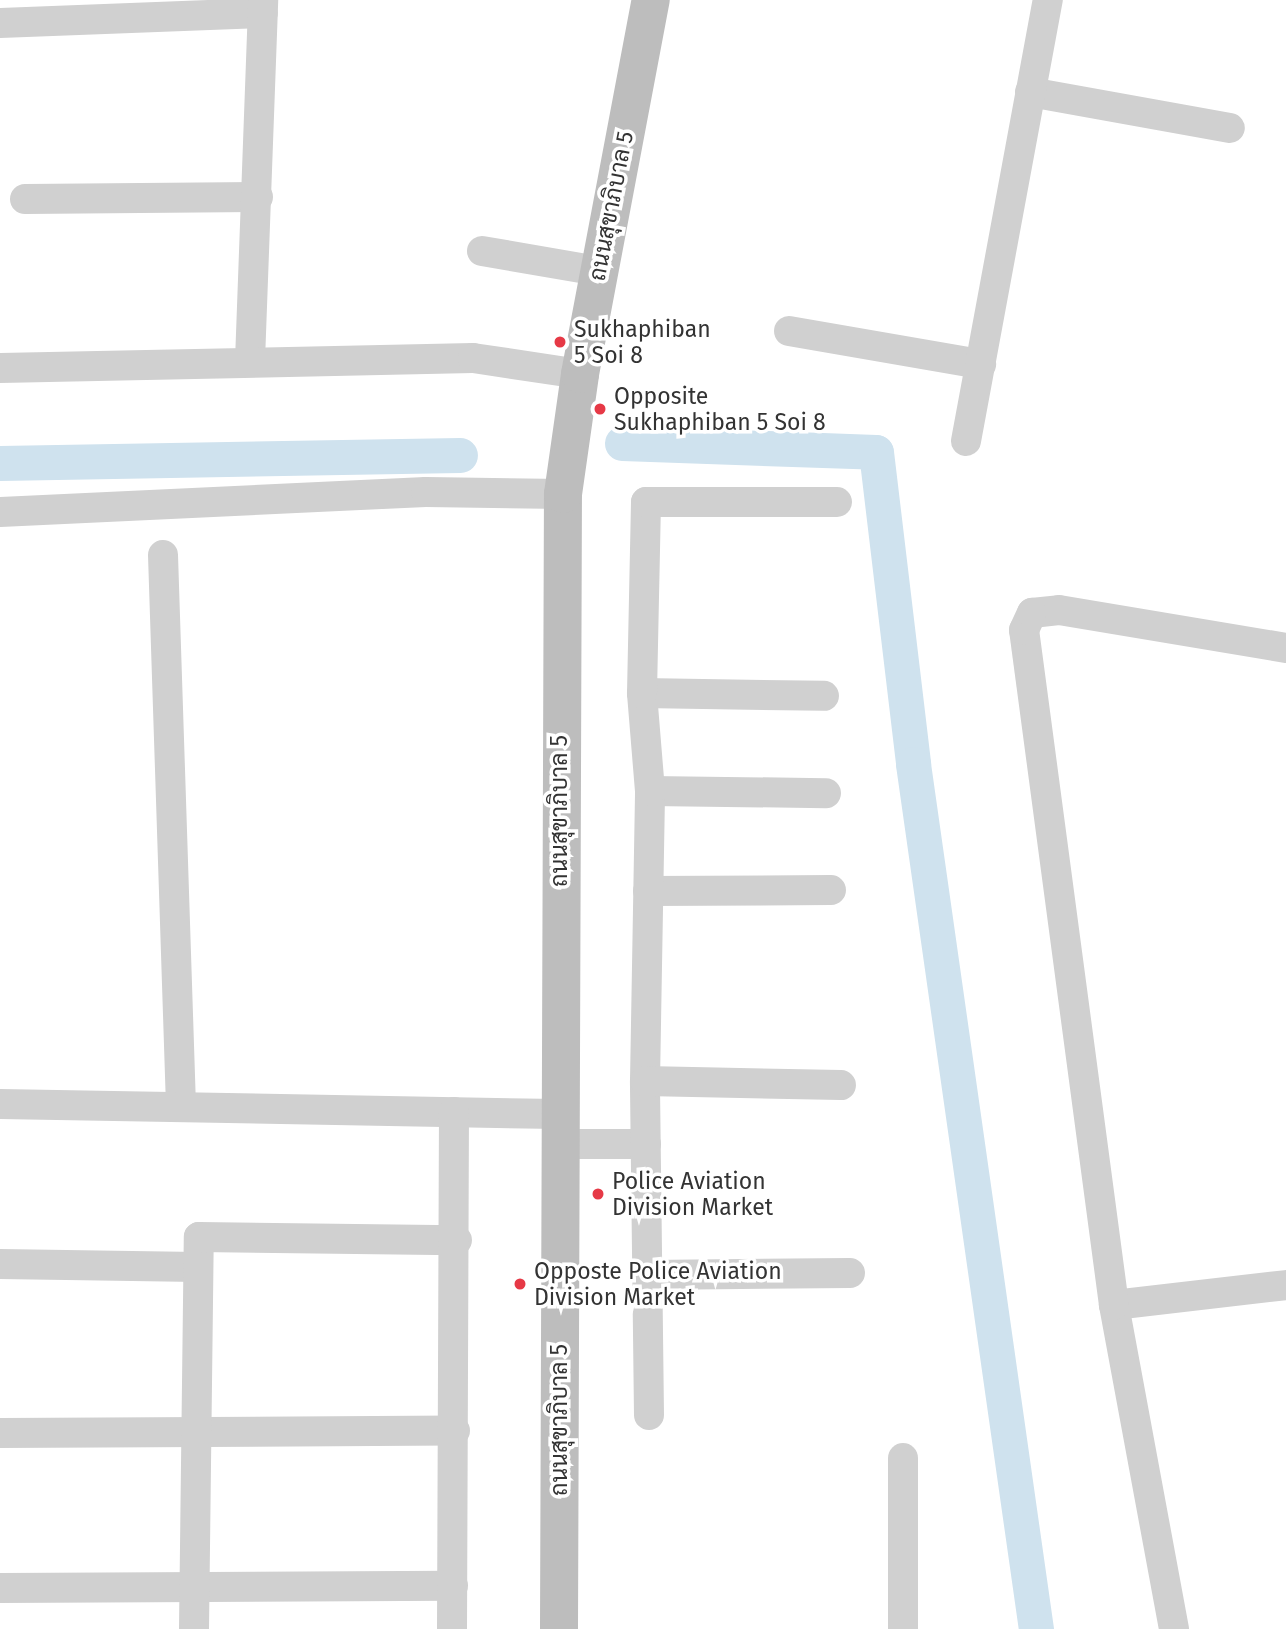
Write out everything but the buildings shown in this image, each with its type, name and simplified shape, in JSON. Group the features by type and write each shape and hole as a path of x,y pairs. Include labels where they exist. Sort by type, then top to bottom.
{"street":[{"name":"ถนนสุขาภิบาล 5","path":"559,1629 558,1129 564,494 580,374 598,271 651,0"},
{"path":"966,441 1048,0"},
{"path":"0,23 263,6 250,362"},
{"path":"1030,92 1230,128"},
{"path":"25,199 258,197"},
{"path":"482,251 598,271"},
{"path":"789,331 981,364"},
{"path":"0,368 473,358 580,374"},
{"path":"0,512 426,492 564,494"},
{"path":"649,1415 645,1081 650,790 642,693 646,502 836,502"},
{"path":"163,555 181,1106"},
{"path":"1174,1629 1114,1305 1023,643 1026,621 1041,609 1286,648"},
{"path":"642,693 824,696"},
{"path":"650,790 827,793"},
{"path":"648,891 831,890"},
{"path":"645,1081 841,1085"},
{"path":"0,1104 454,1112 646,1144"},
{"path":"452,1629 457,1240 454,1112"},
{"path":"194,1629 199,1237 457,1240"},
{"path":"0,1265 198,1267"},
{"path":"648,1275 850,1273"},
{"path":"1114,1305 1286,1285"},
{"path":"0,1433 455,1431"},
{"path":"903,1458 903,1629"},
{"path":"0,1588 453,1586"}],"waterway":[{"path":"622,443 876,452 913,764 1036,1629"},
{"path":"0,463 460,455"}],"place":[{"name":"Sukhaphiban 5 Soi 8","path":"560,342"},
{"name":"Opposite Sukhaphiban 5 Soi 8","path":"600,409"},
{"name":"Police Aviation Division Market","path":"598,1194"},
{"name":"Opposte Police Aviation Division Market","path":"520,1284"}]}
